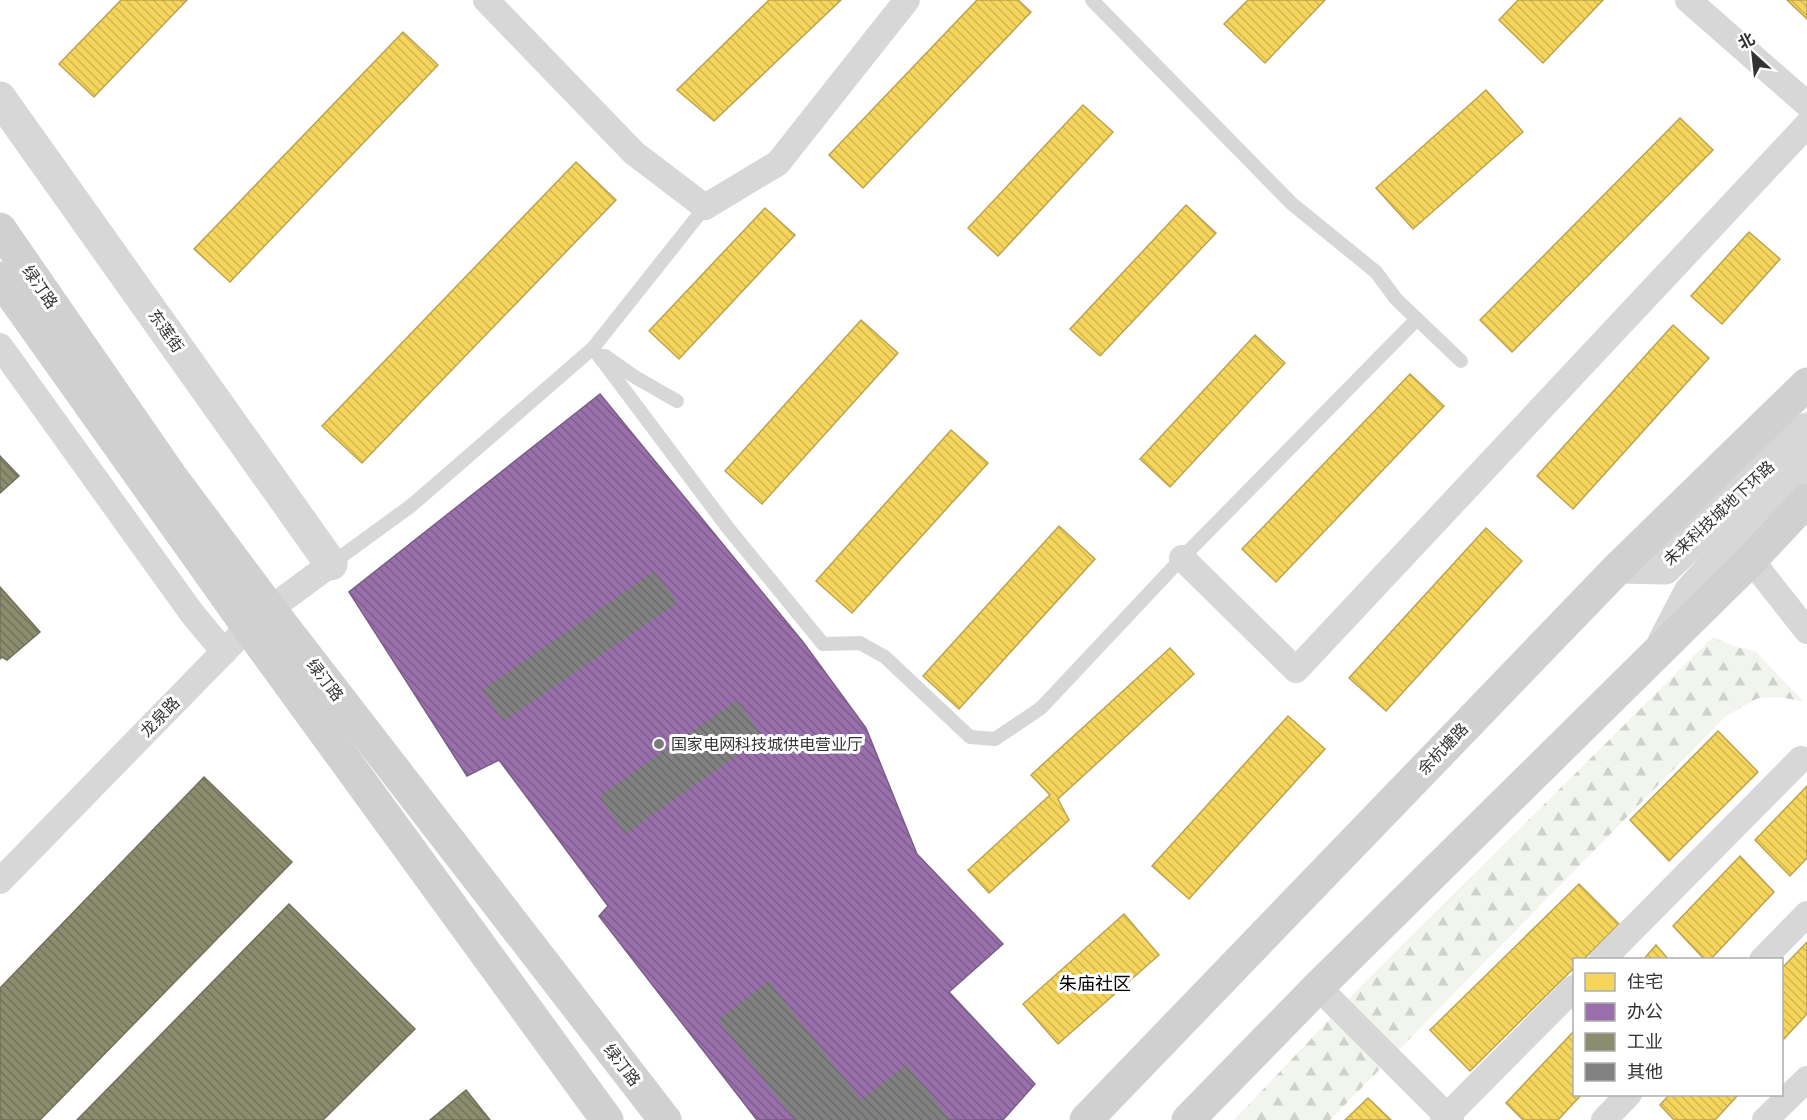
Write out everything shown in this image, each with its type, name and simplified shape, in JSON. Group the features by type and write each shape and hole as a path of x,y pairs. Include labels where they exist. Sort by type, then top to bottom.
{"main road":[{"name":"绿汀路","path":"0,229 170,475 259,618 607,1120"},
{"name":"绿汀路","path":"0,278 259,618 664,1120"},
{"name":"余杭塘路","path":"1086,1120 1619,567 1807,384"},
{"path":"1188,1120 1318,987 1751,560 1807,500"}],"street":[{"path":"486,0 634,153 705,207 778,163 907,0"},
{"path":"1701,4 1807,104"},
{"name":"东莲街","path":"0,98 331,564"},
{"path":"1182,558 1296,670 1807,125"},
{"path":"0,346 191,612 224,652"},
{"name":"未来科技城地下环路","path":"1619,567 1665,568 1807,429"},
{"name":"未来科技城地下环路","path":"1660,649 1690,592 1807,465"},
{"path":"1751,560 1807,632"},
{"name":"龙泉路","path":"0,881 259,618 331,564"},
{"path":"1604,958 1801,759"},
{"path":"1764,958 1807,914"},
{"path":"1318,987 1447,1119 1573,990"},
{"path":"1765,1120 1807,1079"},
{"path":"1604,1120 1628,1096"}],"lane":[{"path":"1092,0 1291,203 1376,272 1395,299 1461,361"},
{"path":"331,564 412,505 594,348 705,207"},
{"path":"594,348 728,528 823,644 860,643 885,657 970,736 995,739 1041,708 1182,558 1417,319"},
{"path":"594,348 635,377 677,401"}],"green space":[{"path":"1713,637 1736,647 1755,651 1804,702 1781,697 1758,698 1726,716 1330,1120 1234,1120 1367,980"}],"building: 住宅":[{"path":"121,0 187,0 94,97 59,64"},
{"path":"769,0 841,0 714,121 677,90"},
{"path":"977,0 1018,0 1031,12 863,188 829,155"},
{"path":"1248,0 1325,0 1265,63 1224,24"},
{"path":"1518,0 1603,0 1543,63 1499,20"},
{"path":"1787,0 1807,0 1807,19"},
{"path":"403,32 438,65 230,282 194,249"},
{"path":"1486,90 1523,132 1413,229 1376,188"},
{"path":"1083,105 1113,132 998,256 968,228"},
{"path":"1680,118 1713,150 1512,352 1480,320"},
{"path":"576,162 616,200 362,463 322,426"},
{"path":"1186,205 1216,233 1100,356 1070,329"},
{"path":"765,208 795,235 679,359 649,331"},
{"path":"1749,232 1780,259 1722,324 1691,296"},
{"path":"861,320 898,353 762,504 725,471"},
{"path":"1673,325 1709,358 1573,509 1537,476"},
{"path":"1255,335 1285,363 1170,487 1140,459"},
{"path":"1410,374 1444,406 1276,582 1242,549"},
{"path":"951,430 988,463 852,613 816,581"},
{"path":"1059,526 1095,559 959,709 923,676"},
{"path":"1486,528 1522,561 1386,711 1349,678"},
{"path":"1170,648 1194,674 1058,799 1069,820 989,893 968,870 1050,795 1031,775"},
{"path":"1288,716 1325,749 1189,899 1152,866"},
{"path":"1718,731 1758,772 1669,861 1630,820"},
{"path":"1807,786 1807,858 1790,876 1755,840"},
{"path":"1740,856 1774,892 1712,958 1703,958 1673,926"},
{"path":"1579,884 1619,924 1585,958 1573,958 1573,969 1470,1071 1430,1030"},
{"path":"1124,914 1159,955 1058,1044 1023,1004"},
{"path":"1807,942 1807,1014 1783,1040 1783,967"},
{"path":"1656,945 1667,958 1645,958"},
{"path":"1573,1032 1573,1096 1580,1096 1558,1120 1523,1120 1506,1103"},
{"path":"1668,1096 1737,1096 1715,1120 1674,1120 1660,1105"},
{"path":"1368,1098 1391,1120 1345,1120"}],"building: 办公":[{"name":"国家电网科技城供电营业厅","path":"600,394 803,642 866,728 917,854 1003,944 949,992 1035,1084 1003,1120 757,1120 599,916 608,906 499,760 467,776 349,592"}],"building: 工业":[{"path":"0,456 19,476 0,493"},
{"path":"0,587 40,632 7,660 2,657 0,659"},
{"path":"204,777 292,862 40,1120 0,1120 0,988"},
{"path":"289,904 415,1029 323,1120 77,1120"},
{"path":"466,1090 490,1120 430,1120"}],"building: 其他":[{"path":"655,571 677,603 504,721 482,690"},
{"path":"737,700 763,737 625,834 599,796"},
{"path":"769,981 861,1100 907,1064 950,1120 795,1120 718,1020"}],"place":[{"name":"国家电网科技城供电营业厅","path":"659,744"}],"district":[{"name":"朱庙社区","path":"1095,984"}]}
